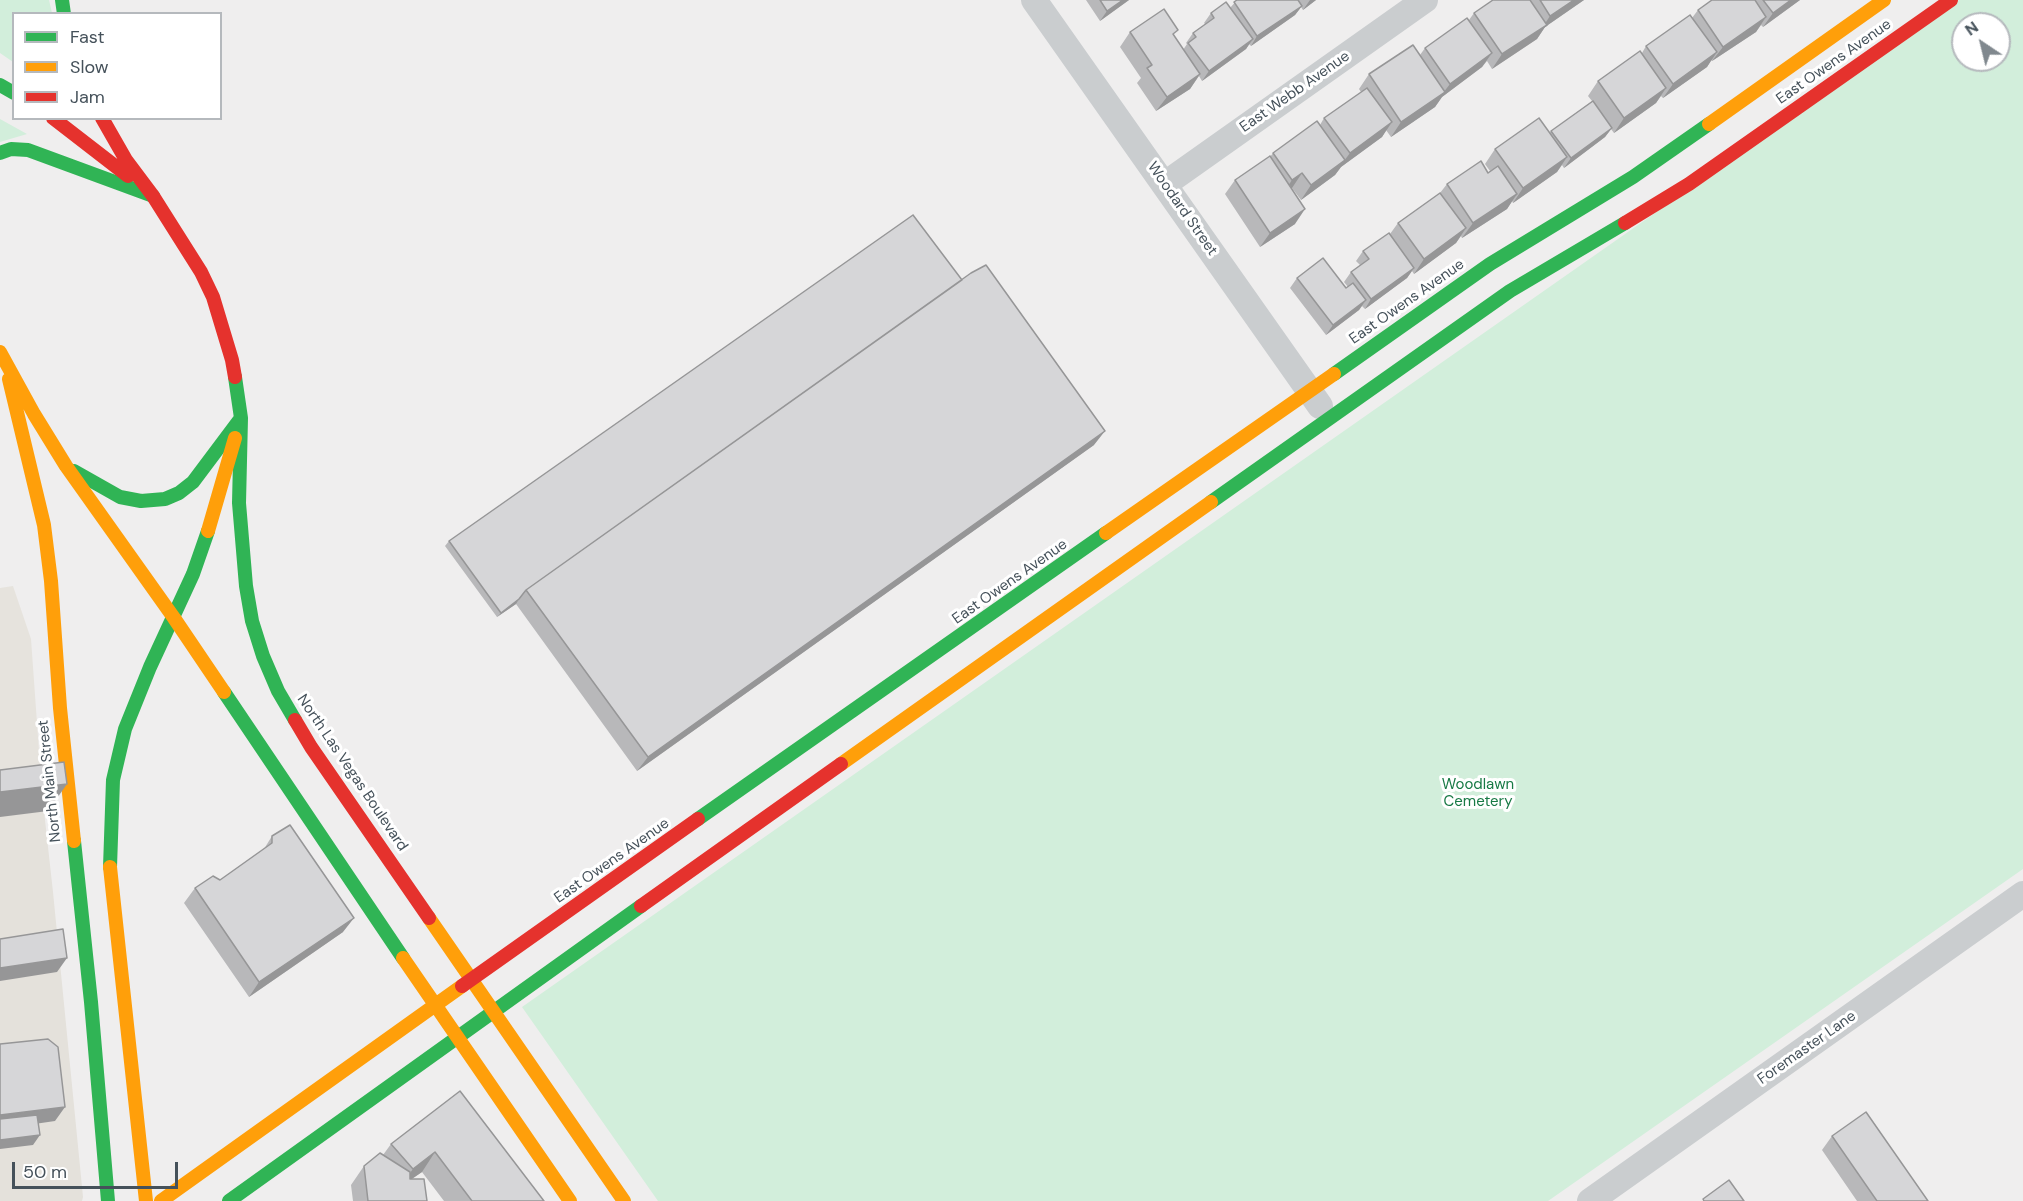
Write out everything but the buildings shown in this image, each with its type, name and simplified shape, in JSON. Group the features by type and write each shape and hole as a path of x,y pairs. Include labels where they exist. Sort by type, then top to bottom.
{"main road":[{"name":"East Owens Avenue","path":"161,1201 1490,264 1633,177 1884,0"},
{"name":"East Owens Avenue","path":"229,1201 493,1011 1510,291 1689,184 1951,0"},
{"path":"56,120 153,196"},
{"name":"North Las Vegas Boulevard","path":"103,120 126,160 153,196 201,272 213,297 232,360 241,418 239,503 252,621 263,656 290,715 624,1201"},
{"path":"0,153 11,149 28,150 153,196"},
{"path":"2,356 66,466 174,618 570,1201"},
{"name":"North Main Street","path":"2,356 44,525 51,581 60,708 91,1002 108,1201"},
{"path":"66,466 120,497 141,501 165,499 179,493 193,482 241,418"},
{"path":"146,1201 110,872 113,780 124,729 193,574 214,513 241,418"}],"street":[{"name":"Woodard Street","path":"1034,0 1328,419"},
{"name":"East Webb Avenue","path":"1165,184 1425,0"},
{"name":"Foremaster Lane","path":"1590,1201 2023,894"}],"shaded area":[{"path":"42,793 83,1197 82,1201 0,1201 0,799"}],"green space":[{"path":"0,0 49,0 52,12 12,12 12,61 0,53"},
{"name":"Woodlawn Cemetery","path":"1959,0 2023,0 2023,869 1548,1201 658,1201 522,1007"},
{"path":"0,119 27,134 0,142"}],"sand":[{"path":"13,586 31,639 42,793 0,799 0,588"}],"traffic: fast":[{"path":"62,0 64,12"},
{"path":"0,85 12,92"},
{"path":"1334,374 1490,264 1633,177 1709,124"},
{"path":"0,153 11,149 28,150 153,196"},
{"path":"1211,502 1510,291 1625,223"},
{"path":"235,377 241,418 239,503 246,586 252,621 263,656 278,691 295,720"},
{"path":"74,471 120,497 141,501 165,499 179,493 193,482 241,418"},
{"path":"110,867 113,780 125,729 150,667 193,574 208,531"},
{"path":"698,819 1106,533"},
{"path":"224,692 403,958"},
{"path":"74,841 108,1201"},
{"path":"229,1201 641,906"}],"traffic: slow":[{"path":"1709,124 1884,0"},
{"path":"0,352 66,466 224,692"},
{"path":"1106,533 1334,374"},
{"path":"9,379 44,525 74,841"},
{"path":"208,531 235,438"},
{"path":"841,764 1211,502"},
{"path":"110,867 146,1201"},
{"path":"429,918 624,1201"},
{"path":"403,958 570,1201"},
{"path":"161,1201 462,986"}],"traffic: jam":[{"path":"1625,223 1689,184 1951,0"},
{"path":"56,120 128,176"},
{"path":"103,120 126,160 153,196 201,272 213,297 235,377"},
{"path":"295,720 311,747 429,918"},
{"path":"641,906 841,764"},
{"path":"462,986 698,819"}]}
